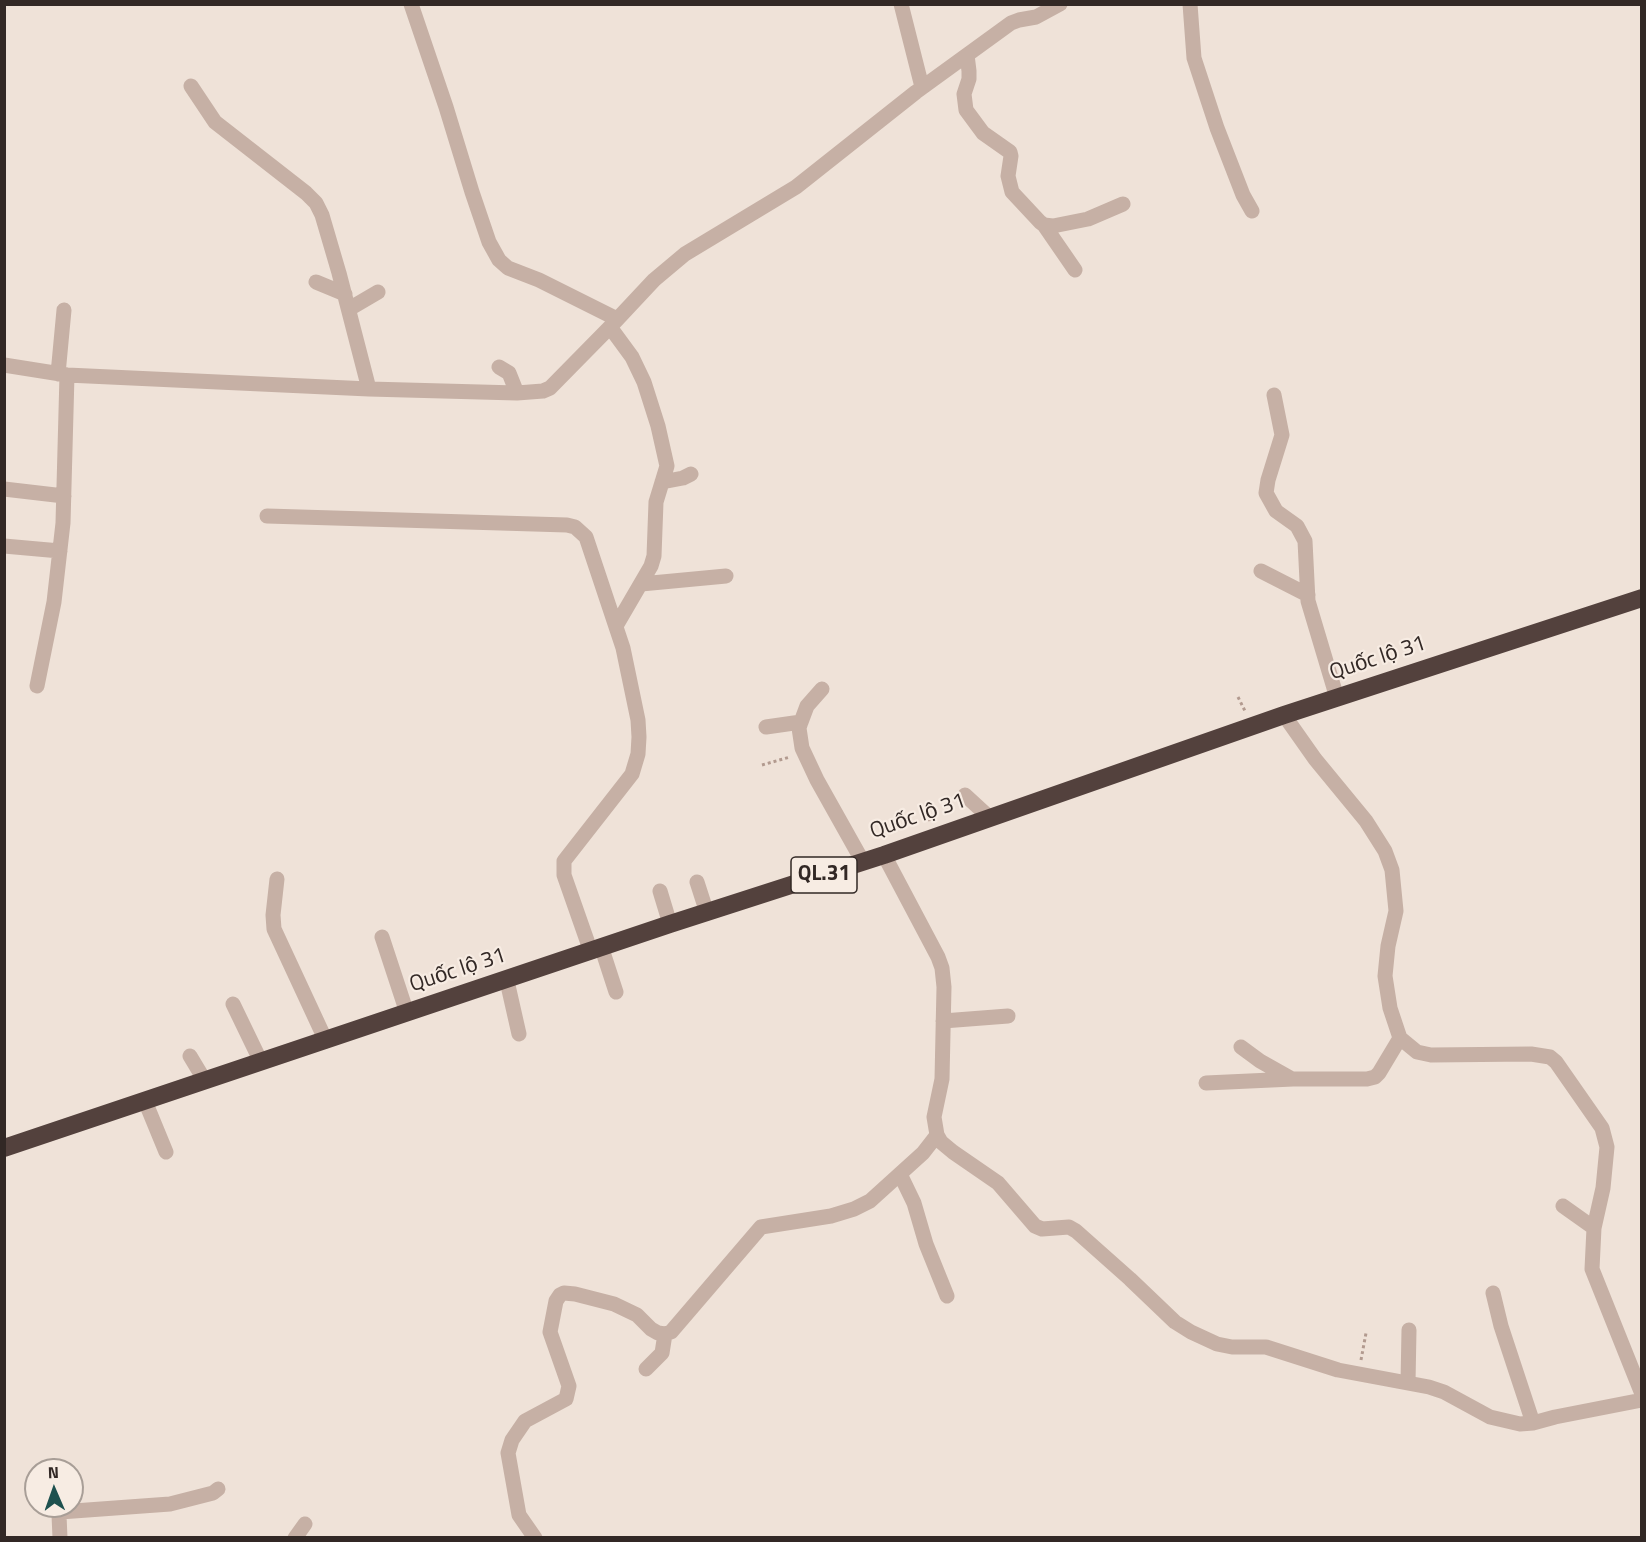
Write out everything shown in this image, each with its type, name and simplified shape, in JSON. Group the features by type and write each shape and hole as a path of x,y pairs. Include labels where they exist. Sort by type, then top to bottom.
{"highway":[{"name":"Quốc lộ 31","path":"4,1148 597,951 670,924 884,855 1284,715 1641,598"}],"street":[{"path":"411,4 446,107 471,192 489,242 500,260 508,268 539,280 614,323 644,382 658,426 666,466 656,502 654,556 641,584 616,626"},
{"path":"901,4 922,87"},
{"path":"4,365 62,374 369,389 517,393 543,391 550,388 669,266 702,243 796,187 922,87 1011,23 1036,17 1060,4"},
{"path":"1190,4 1194,58 1226,150 1247,205 1252,211"},
{"path":"967,55 969,79 964,94 966,110 983,133 1010,152 1008,176 1012,192 1044,225 1075,270"},
{"path":"191,86 215,122 316,203 322,215 347,302 369,389"},
{"path":"1044,225 1053,226 1088,219 1123,204"},
{"path":"316,282 347,302"},
{"path":"347,302 378,292"},
{"path":"36,686 54,602 60,551 64,496 62,374 64,310"},
{"path":"498,367 509,373 517,393"},
{"path":"1274,395 1282,435 1266,493 1276,511 1297,526 1305,541 1308,595 1337,698"},
{"path":"662,482 691,474"},
{"path":"4,489 64,496"},
{"path":"267,516 567,525 575,527 586,537 623,648 638,720 638,754 632,774 564,861 563,869 616,992"},
{"path":"4,546 60,551"},
{"path":"1261,571 1308,595"},
{"path":"641,584 726,576"},
{"path":"822,688 807,706 799,728 804,753 863,862"},
{"path":"1284,715 1315,759 1366,821 1385,851 1392,870 1396,911 1388,946 1385,976 1390,1008 1400,1038 1417,1052 1431,1055 1531,1054 1550,1057 1556,1062 1602,1128 1607,1147 1603,1188 1594,1228 1592,1262 1594,1276 1641,1394"},
{"path":"766,727 801,722"},
{"path":"965,795 990,818"},
{"path":"884,855 938,957 944,987 942,1079 934,1117 937,1135 952,1152 998,1184 1035,1226 1042,1229 1069,1227 1076,1231 1131,1279 1175,1322 1217,1344 1232,1347 1266,1347 1338,1370 1444,1392 1497,1419 1520,1424 1641,1401"},
{"path":"277,879 273,915 274,929 326,1041"},
{"path":"697,882 707,913"},
{"path":"660,891 670,924"},
{"path":"382,937 407,1013"},
{"path":"507,981 519,1034"},
{"path":"233,1004 261,1062"},
{"path":"943,1021 1008,1016"},
{"path":"1206,1083 1293,1079 1367,1079 1374,1077 1400,1038"},
{"path":"1241,1047 1260,1061 1293,1079"},
{"path":"190,1056 205,1081"},
{"path":"145,1101 166,1152"},
{"path":"665,1334 675,1328 761,1227 831,1216 870,1202 923,1154 937,1135"},
{"path":"900,1174 914,1203 926,1244 947,1296"},
{"path":"1563,1206 1594,1228"},
{"path":"536,1538 519,1515 508,1453 512,1440 525,1421 566,1399 569,1386 550,1332 556,1300 564,1293 614,1304 637,1315 651,1329 665,1334"},
{"path":"1493,1293 1501,1326 1533,1423"},
{"path":"1408,1383 1409,1330"},
{"path":"646,1369 662,1353 665,1334"},
{"path":"60,1538 58,1515 60,1512 170,1504 213,1493 218,1489"},
{"path":"295,1538 305,1524"}],"path":[{"path":"762,765 804,753"},
{"path":"1358,1374 1366,1333"}]}
